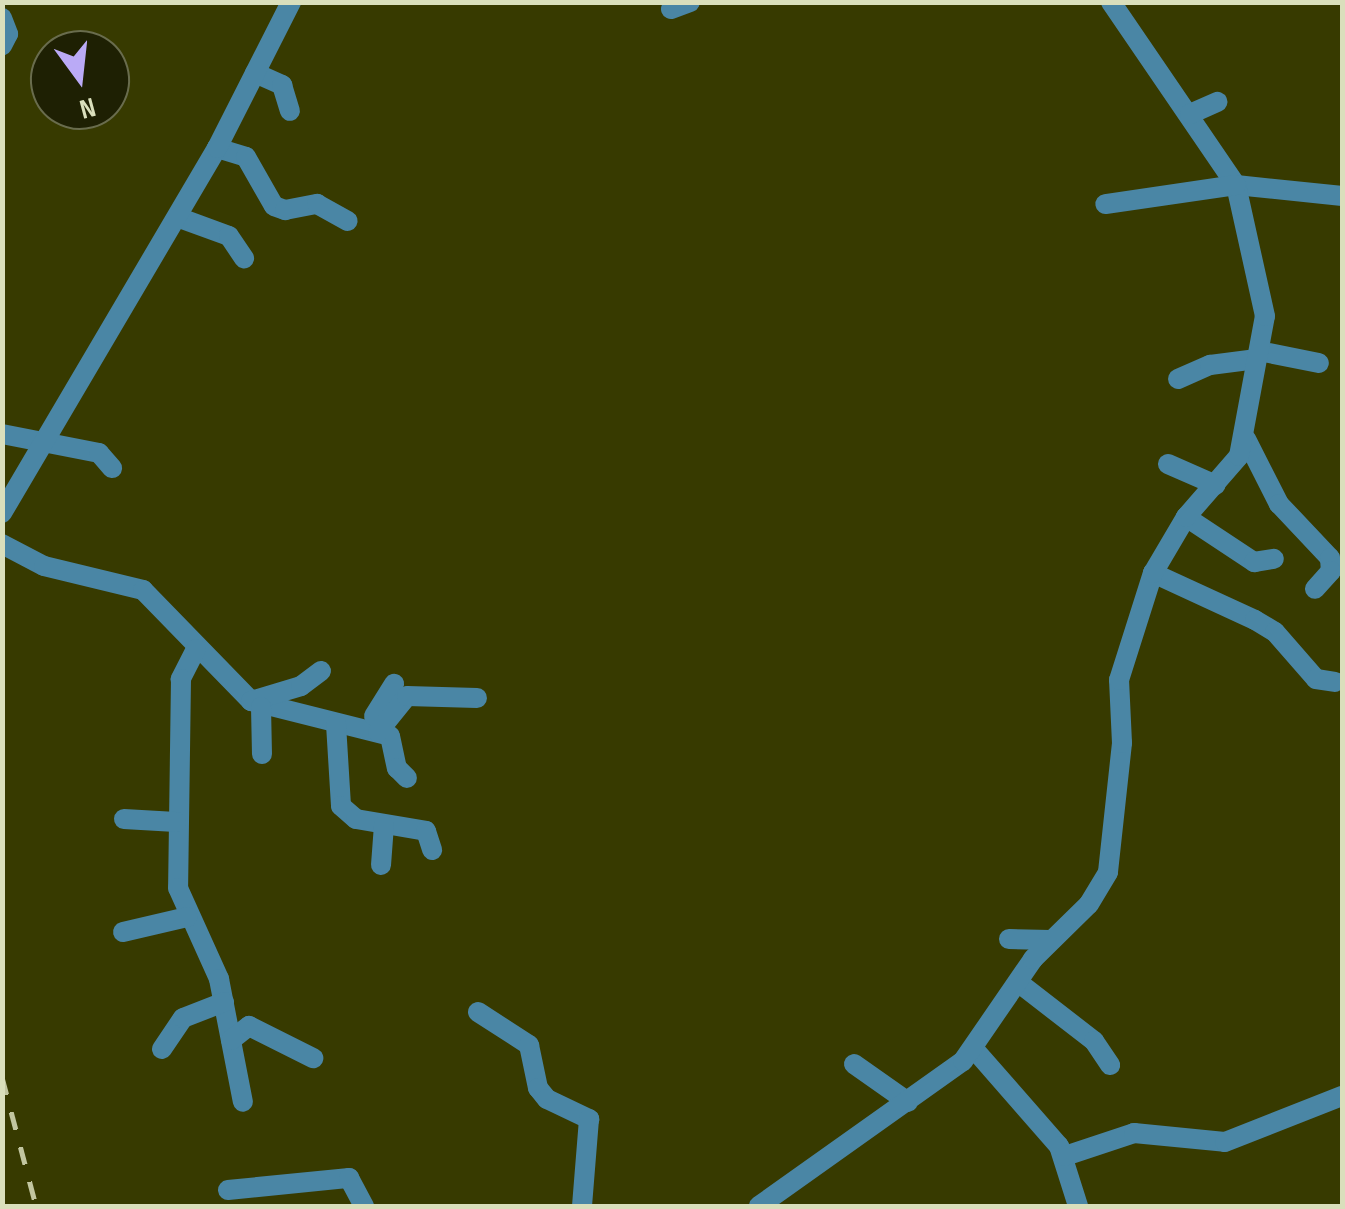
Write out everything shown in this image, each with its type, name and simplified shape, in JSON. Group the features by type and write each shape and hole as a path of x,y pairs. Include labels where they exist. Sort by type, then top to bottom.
{"street":[{"path":"2,513 217,148 290,2"},
{"path":"758,1206 908,1102 974,1050 1050,940 1088,904 1108,872 1122,744 1119,680 1153,573 1186,517 1216,485 1246,439 1265,316 1236,185 1110,2"},
{"path":"2,18 8,34 2,46"},
{"path":"255,74 282,85 290,111"},
{"path":"1190,114 1217,102"},
{"path":"217,148 246,156 274,206 286,210 318,204 348,220"},
{"path":"1105,204 1236,185 1342,196"},
{"path":"178,217 228,236 244,258"},
{"path":"1178,379 1210,364 1258,355 1318,364"},
{"path":"2,434 99,453 112,468"},
{"path":"1246,439 1279,504 1330,558 1331,571 1316,589"},
{"path":"1168,464 1216,485"},
{"path":"1186,517 1254,562 1274,559"},
{"path":"3,548 56,570 144,590 196,649 256,704 392,739 396,768 407,778"},
{"path":"1153,573 1255,620 1275,632 1316,679 1335,682"},
{"path":"196,649 181,679 184,750 176,822 178,888 187,917 213,962 243,1102"},
{"path":"256,704 301,686 321,672"},
{"path":"371,731 394,684"},
{"path":"371,731 407,696 477,698"},
{"path":"256,704 262,754"},
{"path":"336,724 341,806 356,819 426,830 432,850"},
{"path":"124,819 176,822"},
{"path":"381,866 384,825"},
{"path":"123,932 187,917"},
{"path":"1009,939 1050,940"},
{"path":"1019,983 1094,1041 1110,1065"},
{"path":"162,1048 183,1018 224,1002"},
{"path":"478,1012 529,1045 538,1088 547,1099 589,1119 582,1206"},
{"path":"231,1040 249,1026 313,1058"},
{"path":"974,1050 1064,1156 1078,1206"},
{"path":"854,1064 908,1102"},
{"path":"1064,1156 1134,1134 1224,1142 1342,1096"},
{"path":"228,1190 349,1178 364,1206"}],"railway":[{"path":"2,1077 36,1206"}]}
